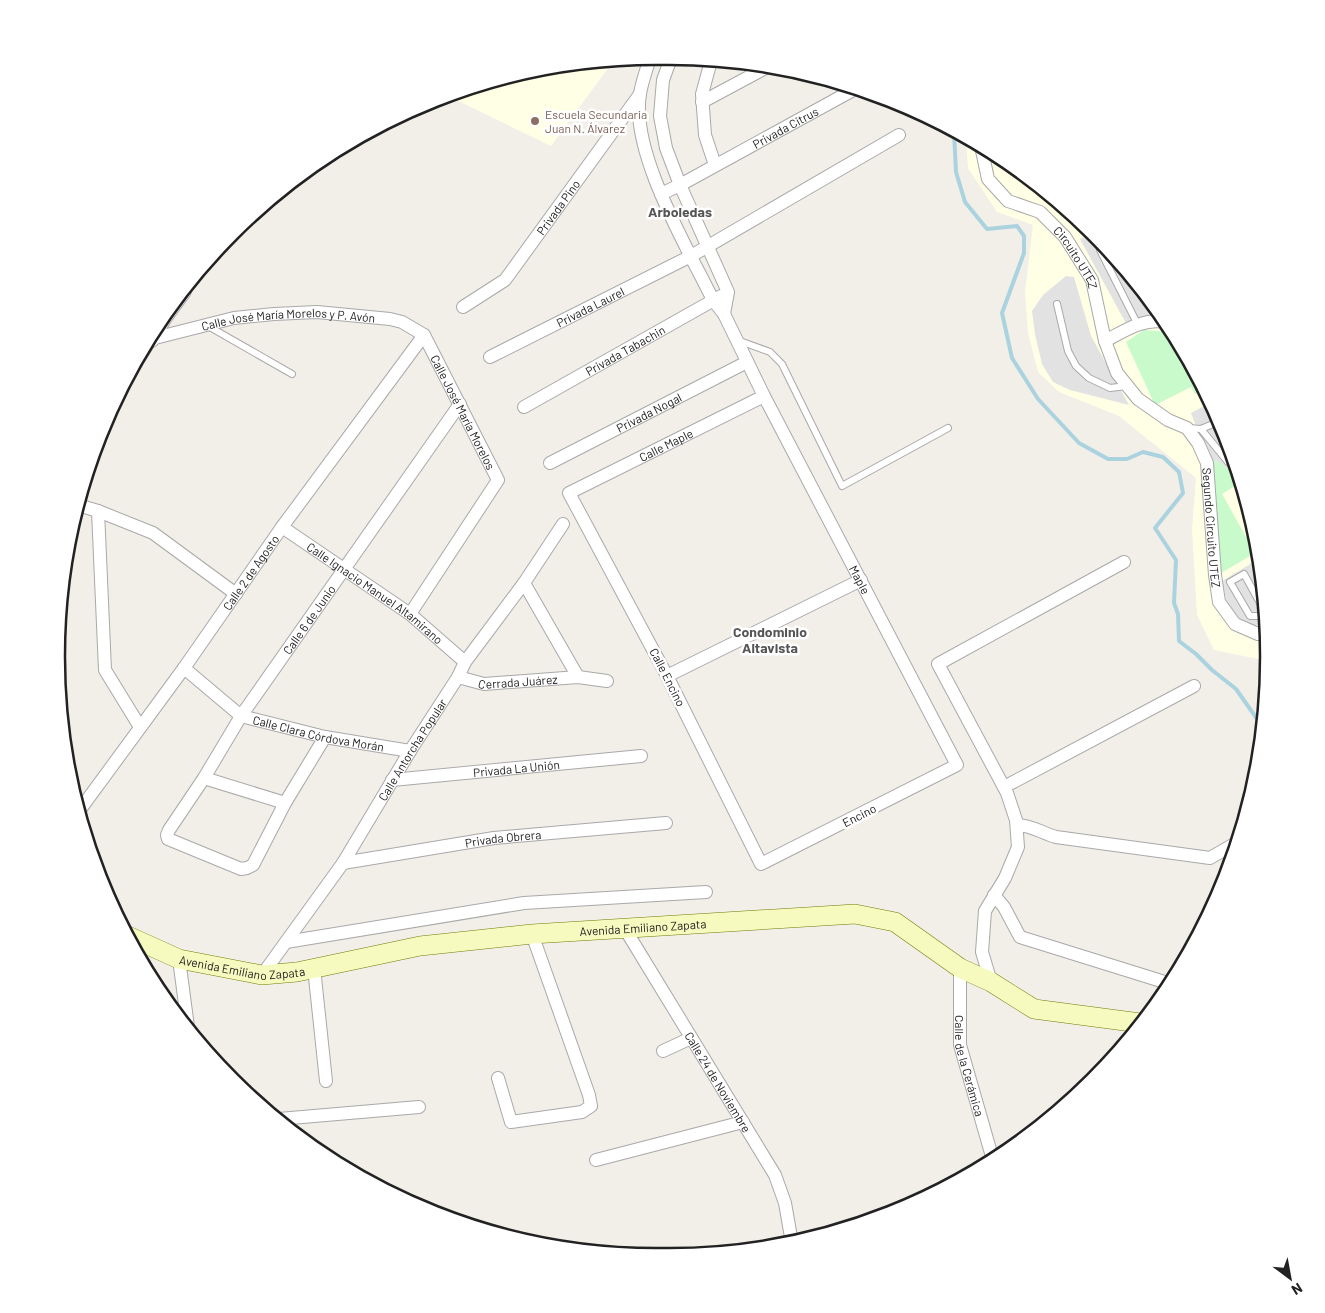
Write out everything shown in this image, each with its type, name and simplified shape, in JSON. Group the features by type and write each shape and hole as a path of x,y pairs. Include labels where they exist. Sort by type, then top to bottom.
{"main road":[{"name":"Avenida Emiliano Zapata","path":"138,940 180,959 262,975 314,968 420,946 532,934 855,914 895,922 960,968 990,982 1034,1009 1134,1022"}],"street":[{"path":"640,94 648,65"},
{"path":"668,65 663,80 660,116 666,148 680,185 728,292 724,314"},
{"path":"710,66 702,94 702,102 705,135 715,165"},
{"path":"702,102 758,72"},
{"name":"Privada Citrus","path":"661,194 849,93"},
{"name":"Maple","path":"640,94 639,117 643,147 661,194 713,300 724,314 764,396 862,580 957,765"},
{"name":"Privada Pino","path":"464,307 505,280 640,94"},
{"path":"708,246 899,134"},
{"name":"Circuito UTEZ","path":"982,156 988,179 1008,201 1040,212 1065,237 1092,280 1105,341 1117,373 1138,399 1168,420 1187,428"},
{"name":"Privada Laurel","path":"490,357 708,246"},
{"name":"Privada Tabachin","path":"524,406 728,292"},
{"name":"Calle José María Morelos y P. Avón","path":"159,337 234,318 317,312 390,319 402,322 424,335"},
{"path":"1105,341 1138,325 1156,323"},
{"name":"Calle José María Morelos","path":"410,614 498,480 424,335"},
{"name":"Calle 2 de Agosto","path":"84,804 184,668 282,527 424,335"},
{"name":"Privada Nogal","path":"550,463 747,362"},
{"name":"Calle Maple","path":"569,493 764,396"},
{"name":"Calle 6 de Junio","path":"285,803 253,865 248,868 241,869 168,839 169,830 204,778 241,716 460,404"},
{"name":"Segundo Circuito UTEZ","path":"1187,428 1198,443 1207,462 1215,575 1219,602 1235,624 1259,634"},
{"name":"Calle Encino","path":"569,493 668,676 761,864"},
{"path":"84,507 153,533 236,594"},
{"path":"98,511 105,670 140,726"},
{"name":"Calle Antorcha Popular","path":"262,975 343,863 392,780 458,677 465,662 524,583 563,524"},
{"name":"Calle Ignacio Manuel Altamirano","path":"282,527 410,614 465,662"},
{"path":"990,982 982,952 985,911 1004,878 1018,847 1017,825 1004,787 938,664 1124,562"},
{"path":"668,676 862,580"},
{"name":"Cerrada Juárez","path":"524,583 578,676"},
{"name":"Calle Clara Córdova Morán","path":"184,668 241,716 325,737 410,751"},
{"name":"Cerrada Juárez","path":"458,677 484,684 578,676 607,681"},
{"path":"1004,787 1194,686"},
{"path":"204,778 285,803 325,737"},
{"name":"Privada La Unión","path":"392,780 641,756"},
{"name":"Encino","path":"761,864 957,765"},
{"name":"Privada Obrera","path":"343,863 494,838 666,823"},
{"path":"1017,825 1028,825 1038,832 1056,837 1210,858 1229,847"},
{"path":"286,942 524,903 706,892"},
{"path":"994,895 1004,907 1020,937 1162,981"},
{"name":"Calle 24 de Noviembre","path":"625,929 774,1175 785,1203 791,1235"},
{"path":"498,1078 510,1122 582,1112 591,1106 589,1095 532,934"},
{"path":"180,959 185,1014"},
{"path":"314,968 326,1081"},
{"name":"Calle de la Cerámica","path":"960,968 960,1045 991,1152"},
{"path":"663,1051 691,1038"},
{"path":"287,1118 420,1107"},
{"path":"596,1160 743,1122"}],"lane":[{"path":"1102,254 1138,325"},
{"path":"1057,304 1068,351 1076,366 1089,378 1110,388 1127,386"},
{"path":"208,326 292,374"},
{"path":"736,340 770,352 782,364 842,486 948,428"},
{"path":"1187,428 1201,429 1212,424"},
{"path":"1201,429 1227,461"},
{"path":"1257,597 1244,574 1230,582 1250,616 1259,616"}],"shaded area":[{"name":"Escuela Secundaria Juan N. Álvarez","path":"609,67 551,146 456,100 503,85 541,76"},
{"path":"967,146 1029,187 1059,212 1087,238 1138,296 1181,361 1215,430 1229,466 1240,503 1255,579 1259,618 1260,659 1214,650 1197,615 1192,530 1196,478 1119,416 1059,392 1038,372 1028,333 1025,292 1033,225 997,212 968,168"},
{"path":"1085,237 1087,238 1138,296 1152,316 1128,327 1080,239"},
{"path":"1066,276 1074,277 1091,336 1129,405 1070,390 1053,382 1042,364 1032,311 1043,295"},
{"path":"1204,406 1230,471 1216,460 1210,463 1191,413"},
{"path":"1252,563 1259,624 1254,627 1238,620 1228,608 1222,581"}],"green space":[{"path":"1144,330 1162,331 1198,393 1195,394 1191,387 1155,405 1126,342"},
{"path":"1216,460 1230,471 1235,486 1222,494 1249,543 1251,555 1216,576 1210,463"}],"waterway":[{"path":"954,139 956,172 965,202 987,229 1017,226 1024,236 1024,253 1002,313 1012,358 1038,399 1079,443 1108,459 1127,459 1143,452 1163,457 1179,472 1183,493 1155,528 1176,560 1174,603 1178,614 1179,641 1236,689 1257,718"}],"place":[{"name":"Escuela Secundaria Juan N. Álvarez","path":"535,121"}],"district":[{"name":"Arboledas","path":"680,211"},
{"name":"Condominio Altavista","path":"770,640"}]}
